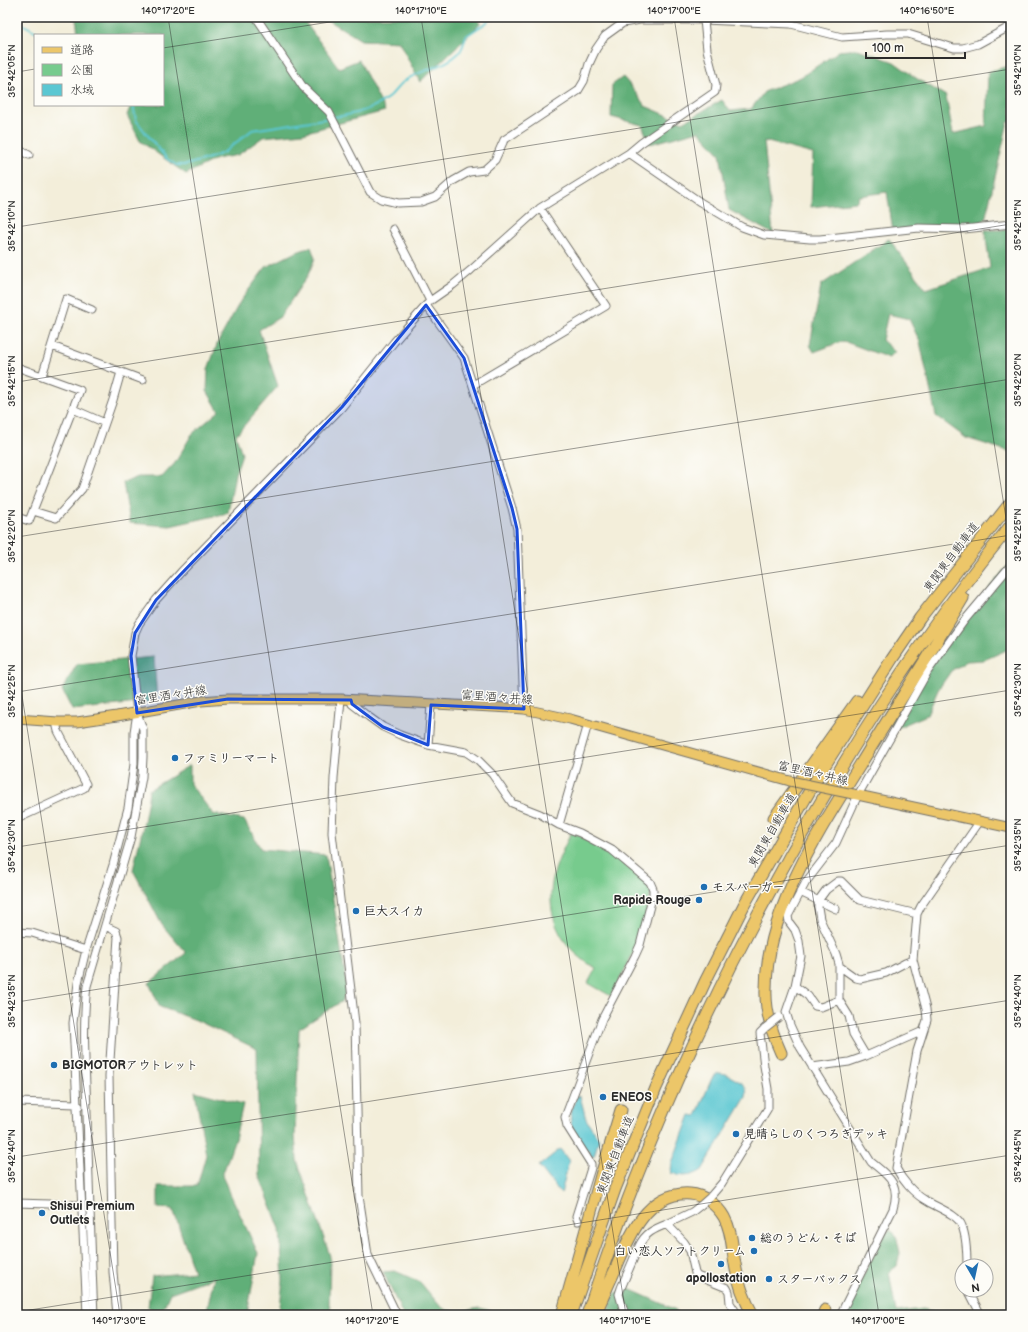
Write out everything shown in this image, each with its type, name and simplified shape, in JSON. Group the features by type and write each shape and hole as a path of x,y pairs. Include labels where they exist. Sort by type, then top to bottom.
{"highway":[{"name":"東関東自動車道","path":"571,1315 615,1189 656,1088 705,982 744,905 820,773 892,659 920,618 1011,502"},
{"path":"587,1315 630,1194 663,1114 720,988 758,911 870,720 905,667 1011,525"},
{"path":"781,1053 768,1012 766,975 772,943 794,881 824,824 992,549"},
{"path":"774,818 856,703 892,659"},
{"path":"562,1315 621,1110"},
{"path":"595,1315 628,1239 640,1221 654,1205 667,1198 684,1194 700,1196 715,1204 724,1216 729,1230 742,1292 753,1315"}],"main road":[{"name":"富里酒々井線","path":"17,719 58,722 93,720 200,701 228,699 341,699 524,709 588,724 790,781 1011,828"}],"street":[{"path":"256,17 303,87 329,112 370,192 381,199 398,203 421,202 435,197 453,181 469,172 484,170 495,160 504,140 578,91 584,81 589,64 596,49 605,36 623,23 640,20 704,20 791,24 842,38 887,34 908,34 954,48 963,48 978,44 1011,26"},
{"path":"87,1315 73,1023 78,983 86,950 114,865 128,808 134,764 134,732 136,713 131,656 135,633 139,624 156,600 181,572 342,407 394,342 428,303 470,270 540,208 629,153 641,143 715,92 716,85 707,50 704,20"},
{"path":"17,149 29,155"},
{"path":"629,153 700,202 742,227 764,235 815,239 919,228 964,229 1011,224"},
{"path":"473,385 606,306 540,208"},
{"path":"393,229 428,303 464,358 512,508 517,530 524,709"},
{"path":"42,376 66,299 92,310"},
{"path":"52,346 143,380"},
{"path":"17,366 80,390 29,521 17,517"},
{"path":"33,511 56,518 82,489 113,400 121,372"},
{"path":"73,409 105,422"},
{"path":"625,1315 619,1294 642,1240 651,1230 692,1212 710,1197 722,1183 768,1108 768,1089 760,1033 786,1012 795,986 801,956 799,941 795,930 789,922 788,916 800,892 836,843 855,794 928,671 964,621 1011,566"},
{"path":"341,699 334,778 332,832 355,1023 358,1196 368,1254 397,1315"},
{"path":"351,700 352,704 384,727 400,735 428,745 466,752 478,760 492,774 512,803 540,814 612,850 650,882 653,888 653,894 638,950 602,1019 565,1117 567,1126 591,1164 576,1216 578,1221"},
{"path":"428,745 431,704"},
{"path":"94,1315 85,1083 85,1001 87,986 131,837 142,777 143,729 136,713"},
{"path":"17,819 86,786 58,731 58,722"},
{"path":"559,824 588,724"},
{"path":"966,1258 962,1226 956,1218 924,1200 914,1192 900,1176 896,1168 917,1051 927,1020 926,1009 913,960 917,914 980,821"},
{"path":"866,1056 853,1034 850,1016 839,1000 839,966 836,954 820,919 818,901 826,890 838,881 841,881 860,900 917,914"},
{"path":"800,892 836,910"},
{"path":"105,926 116,931 118,937 109,1076 113,1272 117,1315"},
{"path":"17,932 32,933 86,950"},
{"path":"839,966 856,978 860,979 886,973 913,960"},
{"path":"795,986 808,996 814,1006 821,1007 839,1000"},
{"path":"786,1012 796,1040 812,1067 871,1162 890,1178 895,1195 895,1202 882,1234 840,1315"},
{"path":"812,1067 849,1062 923,1031"},
{"path":"76,1104 82,1096 85,1083"},
{"path":"17,1102 76,1104 87,1113"},
{"path":"884,1172 896,1168"},
{"path":"17,1204 81,1205"},
{"path":"667,1224 684,1242 690,1251 697,1276 727,1288 729,1292 730,1304 738,1315"},
{"path":"972,1298 981,1315"}],"highlighted area":[{"path":"426,305 464,358 512,508 517,529 524,709 431,705 428,745 383,727 352,704 351,700 228,699 137,713 131,656 135,633 156,600 342,407"}],"green space":[{"path":"76,17 307,17 305,22 339,68 359,60 385,111 303,133 263,137 238,155 216,159 186,174 140,141 127,115 131,106 164,106 164,34 78,34"},
{"path":"323,17 478,17 480,24 420,82 399,42 361,40"},
{"path":"858,49 894,62 916,78 946,96 953,134 986,126 988,72 1011,65 1011,122 1008,122 985,220 970,227 893,231 887,192 859,196 856,202 811,207 813,154 764,141 773,234 729,210 720,154 699,131 650,144 642,125 611,117 612,85 623,77 645,106 683,122 722,100 730,111 751,109 764,92 801,77 839,51"},
{"path":"985,230 1011,230 1011,452 966,438 936,416 920,342 909,319 888,314 882,340 895,352 889,358 843,341 814,352 810,345 821,285 889,239 926,289 990,268"},
{"path":"311,247 315,258 308,275 280,317 259,330 278,386 236,435 242,454 235,474 228,513 170,526 130,523 123,483 138,477 162,477 175,463 192,434 219,411 207,391 208,369 218,342 241,300 266,267 294,253"},
{"path":"1011,562 1011,649 984,660 967,661 951,671 938,690 927,715 894,729 886,719 891,703 910,676 949,635"},
{"path":"154,657 157,701 72,710 62,690 77,664"},
{"path":"190,765 190,784 213,814 244,820 261,849 326,855 347,988 342,1001 299,1029 295,1136 297,1160 330,1256 329,1304 332,1315 279,1315 283,1280 280,1229 259,1175 257,1049 196,1020 160,1007 149,983 186,953 162,925 133,870 149,790"},
{"path":"571,833 578,835 610,852 647,883 651,893 638,944 611,996 588,983 596,968 584,961 564,940 558,929 551,907 552,882 555,870 558,860"},
{"path":"195,1091 243,1104 235,1139 222,1176 258,1253 247,1315 206,1315 214,1277 170,1293 161,1313 148,1307 152,1276 194,1272 173,1209 158,1208 158,1186 197,1186 206,1155"},
{"path":"890,1230 896,1235 900,1253 897,1266 889,1272 896,1312 923,1309 935,1312 936,1315 843,1315 884,1233"},
{"path":"395,1271 420,1282 440,1306 446,1310 457,1312 480,1308 505,1315 403,1315 383,1272"},
{"path":"629,1289 676,1310 679,1315 606,1315 615,1293"}],"water":[{"path":"718,1073 728,1075 744,1085 747,1093 746,1097 702,1170 687,1176 672,1174 672,1163 690,1115 696,1116 712,1078"},
{"path":"580,1096 586,1119 599,1139 594,1156 590,1157 589,1150 587,1151 571,1126 571,1114 576,1097"},
{"path":"560,1149 569,1161 561,1194 539,1166"}],"waterway":[{"path":"334,117 348,115 377,105 389,97 401,84 412,76 447,62 459,53 466,36 486,23 492,17"},
{"path":"17,21 40,34"},
{"path":"133,106 136,120 167,159 176,165 186,165 216,156 224,152 252,130 330,118"}],"tunnel":[{"path":"578,1221 639,1246"}],"place":[{"name":"ファミリーマート","path":"175,758"},
{"name":"モスバーガー","path":"704,887"},
{"name":"Rapide Rouge","path":"699,900"},
{"name":"巨大スイカ","path":"356,911"},
{"name":"BIGMOTORアウトレット","path":"54,1065"},
{"name":"ENEOS","path":"603,1097"},
{"name":"見晴らしのくつろぎデッキ","path":"736,1134"},
{"name":"Shisui Premium Outlets","path":"42,1213"},
{"name":"総のうどん・そば","path":"752,1238"},
{"name":"白い恋人ソフトクリーム","path":"754,1251"},
{"name":"apollostation","path":"721,1264"},
{"name":"スターバックス","path":"769,1279"}]}
